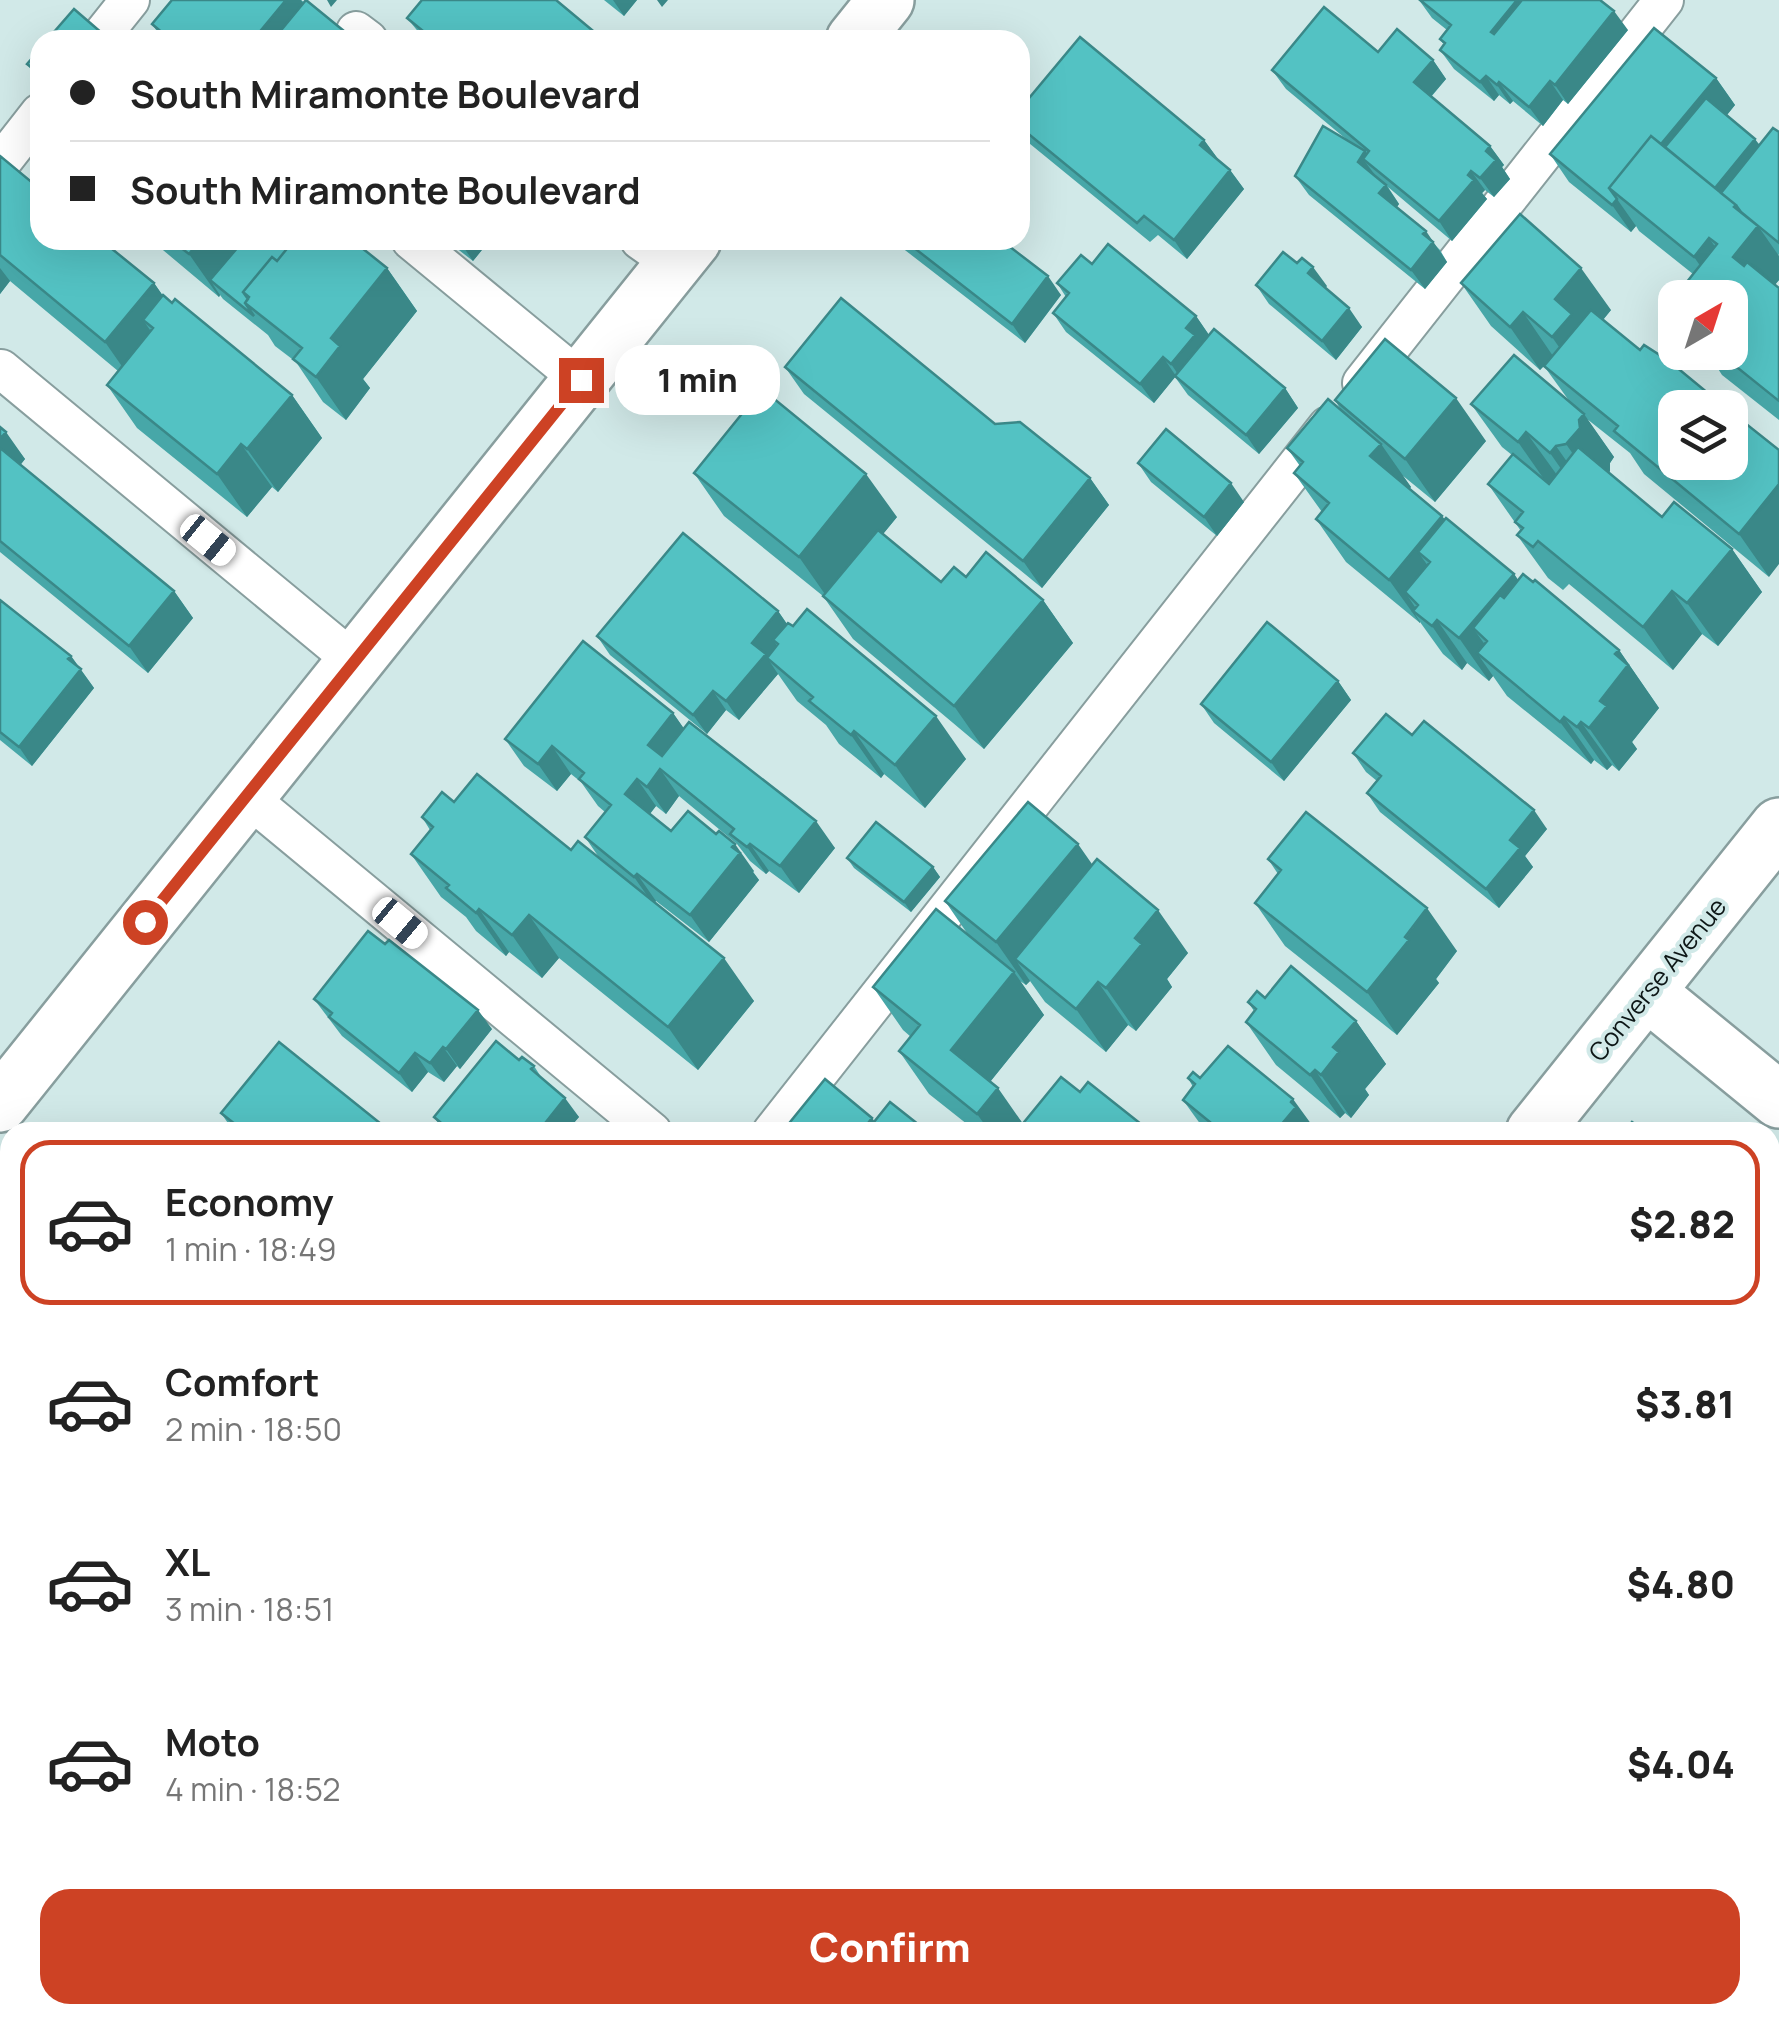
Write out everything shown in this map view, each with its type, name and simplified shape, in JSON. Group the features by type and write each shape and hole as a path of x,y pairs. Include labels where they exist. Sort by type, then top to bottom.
{"street":[{"path":"862,30 886,0"},
{"path":"0,1104 581,380 668,250"},
{"name":"Converse Avenue","path":"1542,1122 1779,826"},
{"path":"1648,993 1779,1100"}],"lane":[{"path":"106,30 130,0"},
{"path":"780,1122 1664,0"},
{"path":"0,164 30,126"},
{"path":"423,250 581,380"},
{"path":"0,369 355,662"},
{"path":"246,796 640,1122"}],"building":[{"path":"172,0 286,0 261,30 159,30 152,24"},
{"path":"306,0 343,30 281,30"},
{"path":"422,0 556,0 592,30 422,30 407,18"},
{"path":"1420,0 1517,0 1491,32 1494,34 1522,0 1600,0 1614,11 1555,85 1550,81 1529,107 1499,82 1497,85 1486,76 1480,82 1440,50 1445,43 1440,39 1451,25"},
{"path":"1324,7 1378,52 1397,29 1433,60 1414,82 1490,146 1486,151 1496,160 1480,178 1471,171 1468,175 1474,180 1439,221 1363,159 1369,151 1272,70"},
{"path":"74,9 98,30 56,30"},
{"path":"1654,28 1716,78 1661,144 1651,136 1609,188 1617,199 1612,205 1550,154"},
{"path":"1080,37 1204,140 1200,145 1230,170 1174,240 1144,216 1137,223 1030,135 1030,97"},
{"path":"1706,98 1755,139 1715,188 1665,147"},
{"path":"1323,126 1365,151 1358,162 1386,185 1379,193 1426,231 1423,234 1433,242 1411,270 1295,176"},
{"path":"1773,128 1779,132 1779,243 1721,193"},
{"path":"1651,136 1758,226 1733,257 1744,266 1747,262 1779,288 1779,401 1740,370 1748,370 1748,280 1688,280 1717,244 1709,238 1694,257 1609,188"},
{"path":"0,156 30,181 30,250 113,250 154,283 105,342 0,255"},
{"path":"1520,214 1581,268 1555,299 1572,314 1552,337 1523,312 1510,327 1461,283"},
{"path":"1108,244 1196,316 1186,328 1195,335 1171,364 1163,357 1140,384 1053,313 1069,293 1057,283 1081,255 1092,264"},
{"path":"236,250 286,250 277,261 272,257 243,292 254,316 210,280"},
{"path":"286,250 364,250 387,268 331,338 340,346 316,377 293,359 302,348 245,303 249,297 243,292 272,257 277,261"},
{"path":"917,250 1014,250 1048,276 1012,324"},
{"path":"1283,252 1297,263 1302,258 1313,267 1308,273 1349,308 1322,341 1256,285"},
{"path":"163,295 172,303 175,299 292,395 247,449 241,444 217,474 107,385 153,328 143,320"},
{"path":"841,298 995,424 1020,422 1090,478 1023,561 785,367"},
{"path":"1591,310 1640,350 1644,345 1658,354 1658,370 1680,370 1704,390 1658,390 1658,467 1614,431 1618,426 1544,366"},
{"path":"1214,329 1285,388 1246,435 1175,376"},
{"path":"1385,339 1456,398 1405,459 1335,400"},
{"path":"1514,355 1584,414 1579,420 1580,428 1566,444 1556,446 1550,453 1526,432 1518,442 1471,404"},
{"path":"762,389 866,474 799,557 694,473"},
{"path":"1328,399 1381,444 1370,456 1442,516 1389,580 1316,519 1329,503 1294,473 1303,462 1287,448"},
{"path":"1748,425 1779,450 1779,484 1739,534 1673,480 1748,480"},
{"path":"1166,429 1231,483 1204,517 1138,463"},
{"path":"1578,447 1662,517 1674,502 1732,549 1687,603 1672,591 1643,627 1538,541 1533,547 1517,535 1523,528 1515,522 1523,512 1488,484 1513,454 1549,484"},
{"path":"0,448 174,591 129,646 0,541"},
{"path":"1446,518 1514,574 1459,638 1437,620 1432,626 1413,611 1418,605 1405,592 1430,562 1418,552"},
{"path":"878,530 941,582 954,567 966,577 986,552 1043,600 954,706 823,596"},
{"path":"683,533 778,611 752,643 766,654 726,701 713,691 693,715 597,636"},
{"path":"1523,574 1619,650 1615,654 1628,665 1600,701 1607,706 1589,728 1581,722 1577,727 1564,717 1560,722 1477,653 1487,641 1473,628"},
{"path":"0,600 71,656 68,659 81,669 19,747 0,732"},
{"path":"807,609 936,716 895,765 809,701 813,697 767,658 778,644 773,640 788,623 793,626"},
{"path":"1267,622 1338,681 1271,762 1201,704"},
{"path":"583,641 673,713 648,745 662,756 689,722 816,821 780,866 730,834 734,829 660,769 647,787 637,779 625,794 671,831 688,811 716,834 719,831 740,853 690,915 585,837 611,805 579,779 584,773 552,746 538,764 505,739"},
{"path":"1386,714 1412,735 1424,721 1534,810 1510,840 1520,848 1486,889 1367,793 1381,776 1353,753"},
{"path":"477,774 571,850 578,841 724,958 668,1027 529,915 512,935 479,909 476,913 411,854 433,827 422,817 442,792 454,802"},
{"path":"1028,802 1078,844 996,942 945,901"},
{"path":"1306,812 1427,908 1405,937 1409,940 1367,992 1255,903 1281,870 1268,859"},
{"path":"876,822 933,867 904,902 847,858"},
{"path":"1097,859 1158,910 1135,938 1142,944 1106,988 1098,982 1076,1009 1015,959"},
{"path":"936,909 1014,972 951,1050 998,1088 977,1114 899,1051 920,1025 873,987"},
{"path":"368,931 385,944 389,940 478,1010 430,1063 415,1053 399,1073 329,1017 332,1013 314,999"},
{"path":"1291,966 1356,1021 1333,1047 1339,1052 1321,1075 1315,1070 1310,1075 1246,1022 1256,1009 1248,1002 1257,991 1265,998"},
{"path":"496,1041 519,1060 522,1057 534,1066 531,1069 565,1098 546,1122 440,1122 434,1117"},
{"path":"279,1042 379,1122 232,1122 221,1113"},
{"path":"1228,1046 1293,1099 1296,1107 1283,1122 1210,1122 1183,1100 1195,1084 1188,1078 1193,1072 1200,1078"},
{"path":"1061,1077 1080,1092 1088,1082 1138,1122 1024,1122"},
{"path":"825,1079 872,1118 869,1122 790,1122"},
{"path":"890,1102 915,1122 874,1122"}],"route":[{"path":"145,922 581,380"}]}
